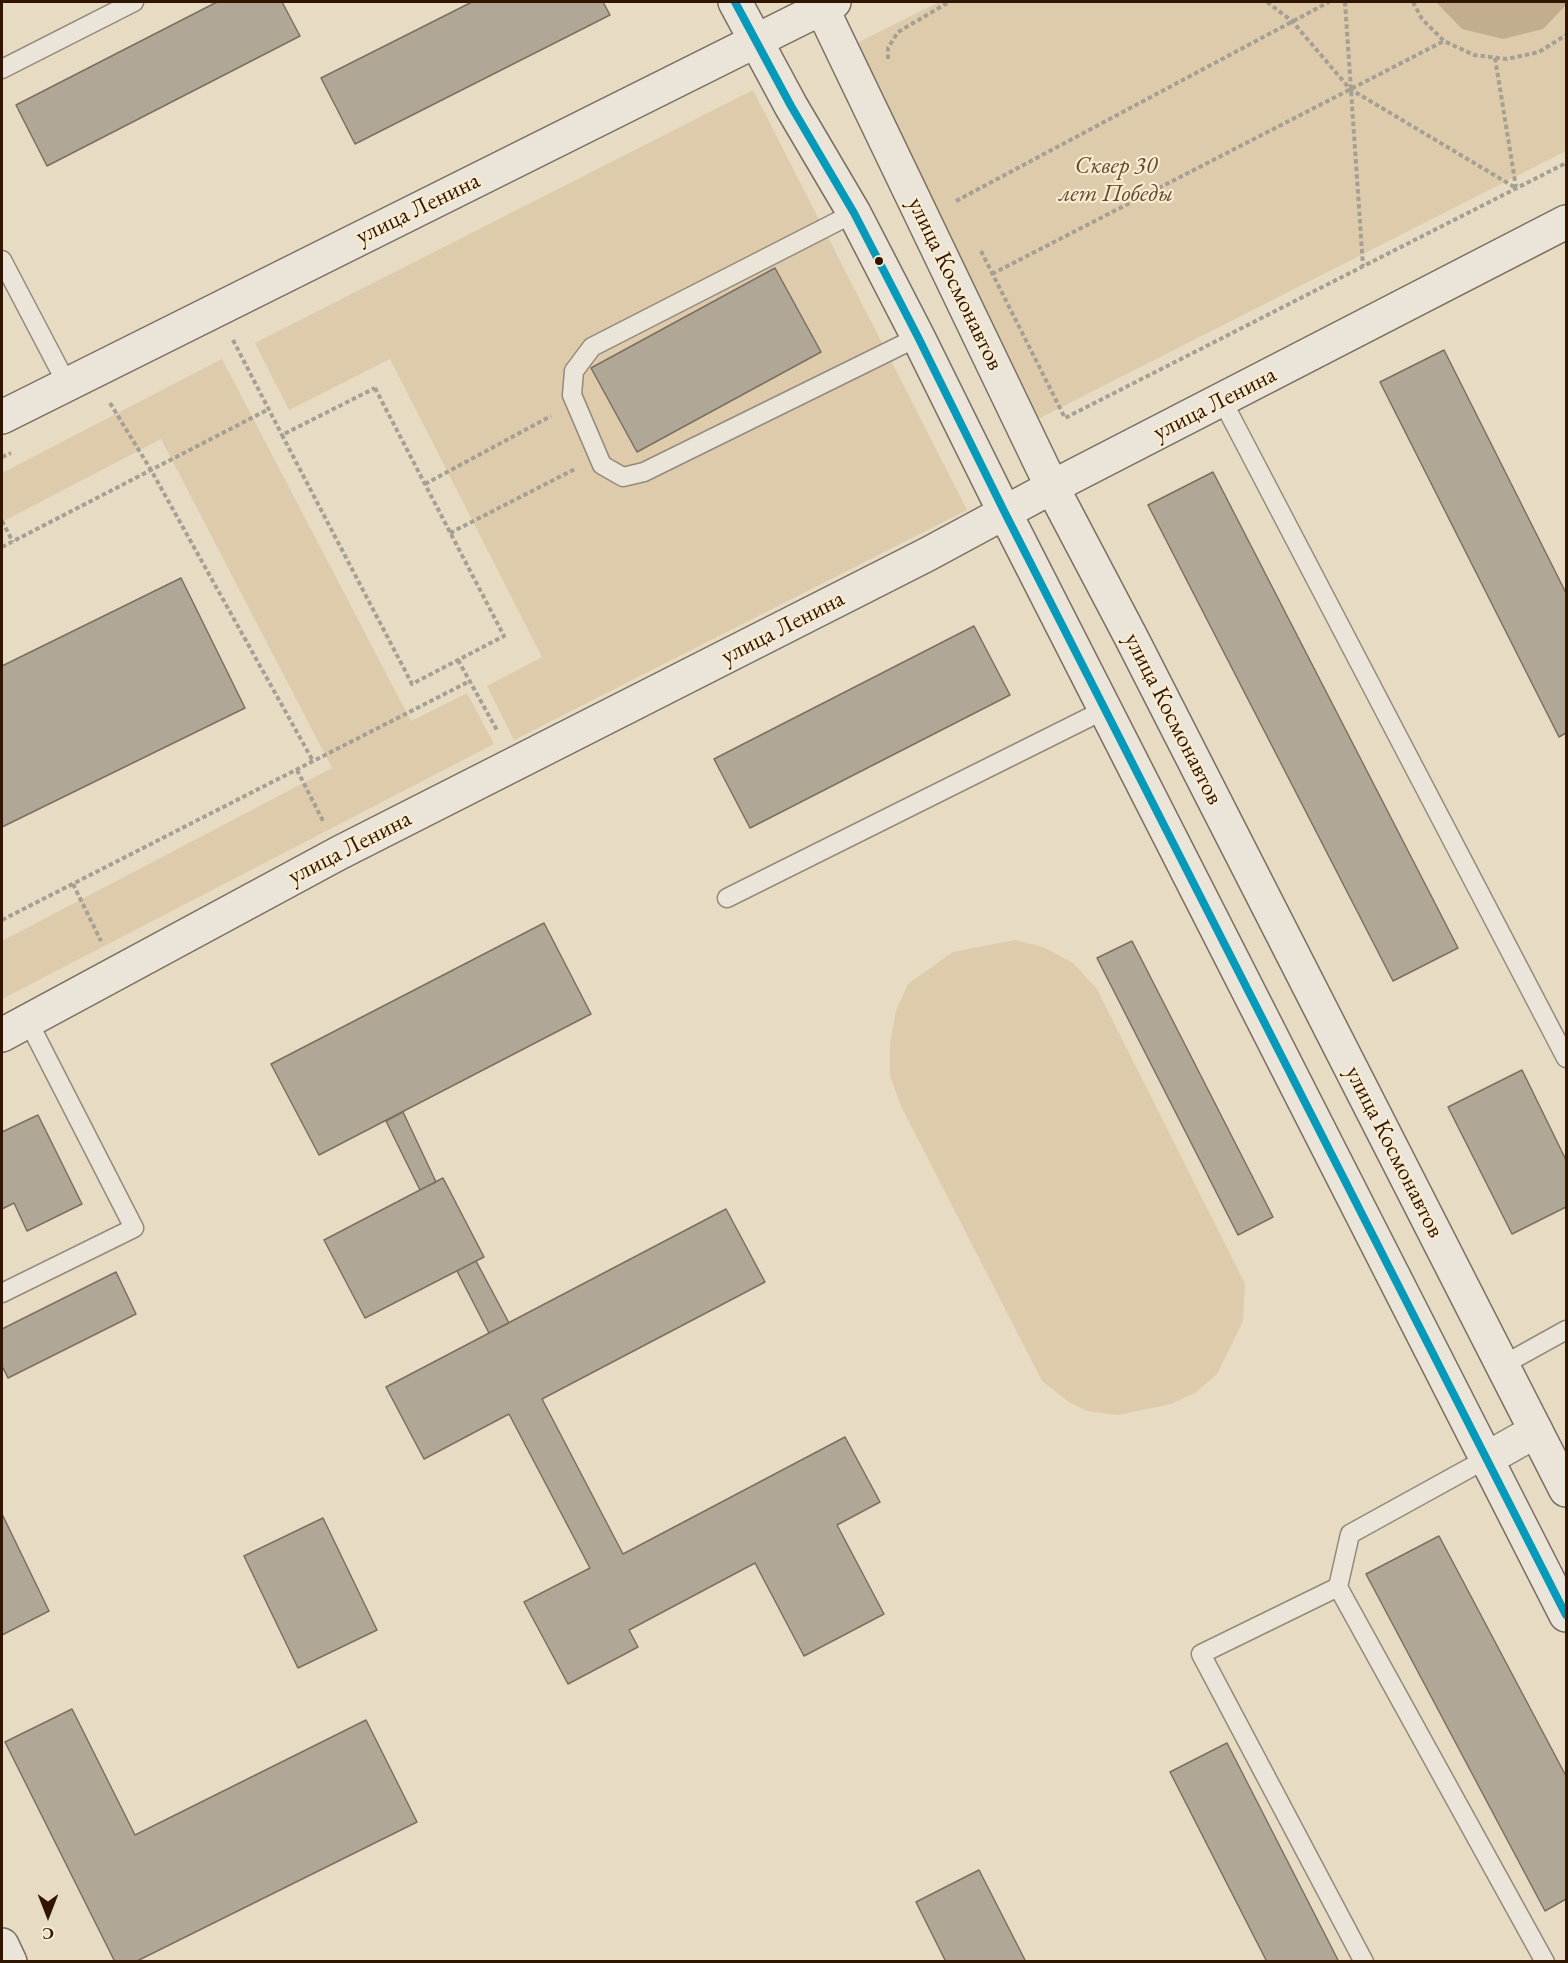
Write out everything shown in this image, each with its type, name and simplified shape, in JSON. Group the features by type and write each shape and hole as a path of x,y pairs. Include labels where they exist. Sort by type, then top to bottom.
{"street":[{"path":"735,2 791,106 854,213 918,337 1005,513 1566,1615"},
{"name":"улица Ленина","path":"2,417 756,41 825,3"},
{"name":"улица Космонавтов","path":"825,3 1052,487 1132,639 1566,1490"},
{"name":"улица Ленина","path":"15,1028 350,847 928,554 1052,487 1566,222"},
{"path":"1486,1459 1536,1431"}],"lane":[{"path":"2,69 134,2"},
{"path":"854,213 592,347 574,371 572,395 603,465 623,477 644,472 918,337"},
{"path":"2,260 67,384"},
{"path":"1222,400 1566,1058"},
{"path":"727,898 1106,709"},
{"path":"2,1293 134,1228 15,1028"},
{"path":"1503,1365 1566,1330"},
{"path":"1486,1459 1350,1534 1338,1587 1545,1962"},
{"path":"1338,1587 1201,1654 1364,1962"}],"path":[{"path":"887,65 888,48 898,32 949,2"},
{"path":"1267,2 1292,21 1350,89 1517,188"},
{"path":"956,201 1329,2"},
{"path":"1345,2 1363,266"},
{"path":"1413,2 1422,19 1444,41 1474,55 1507,59 1539,52 1566,35"},
{"path":"992,274 1444,41"},
{"path":"1495,58 1517,188"},
{"path":"1065,418 1566,163"},
{"path":"233,340 282,435 412,684 504,636 375,388 282,435"},
{"path":"110,403 151,470 313,761"},
{"path":"2,547 269,409"},
{"path":"425,484 549,417"},
{"path":"450,533 577,469"},
{"path":"2,522 13,542"},
{"path":"458,660 501,739"},
{"path":"2,920 470,681"},
{"path":"297,770 328,830"},
{"path":"73,884 104,947"}],"green space":[{"name":"Сквер 30 лет Победы","path":"939,2 1566,2 1566,151 1038,419 849,47"},
{"path":"753,90 967,510 514,740 487,686 542,657 390,359 289,410 255,343"},
{"path":"222,359 411,721 467,693 494,744 2,999 2,941 332,768 161,439 2,522 2,473"},
{"path":"1015,940 1043,947 1073,963 1097,989 1245,1284 1243,1321 1217,1374 1195,1393 1171,1404 1118,1415 1087,1411 1069,1402 1042,1381 901,1106 890,1076 890,1043 896,1011 908,984 953,952"}],"shaded area":[{"path":"1436,2 1566,2 1566,5 1543,29 1503,39 1462,29"}],"building":[{"path":"217,2 282,2 300,36 47,166 16,105"},
{"path":"472,2 603,2 610,15 355,144 321,78"},
{"path":"775,268 821,352 637,452 591,368"},
{"path":"1444,350 1566,593 1566,733 1559,737 1380,382"},
{"path":"1213,472 1458,948 1393,981 1148,505"},
{"path":"181,578 245,708 2,827 2,666"},
{"path":"974,626 1010,695 750,828 714,759"},
{"path":"544,923 591,1014 319,1155 271,1064"},
{"path":"1132,941 1273,1217 1238,1235 1097,958"},
{"path":"1522,1070 1566,1160 1566,1207 1512,1234 1448,1107"},
{"path":"403,1112 436,1182 420,1190 386,1121"},
{"path":"38,1115 82,1204 27,1231 14,1203 2,1209 2,1132"},
{"path":"443,1178 484,1257 365,1318 324,1240"},
{"path":"726,1209 765,1282 542,1399 623,1554 845,1437 880,1502 837,1525 884,1614 804,1656 755,1563 629,1630 638,1647 568,1684 524,1602 590,1568 509,1414 424,1459 386,1387"},
{"path":"476,1261 509,1323 489,1333 457,1271"},
{"path":"116,1272 136,1314 8,1378 2,1366 2,1329"},
{"path":"2,1514 49,1611 2,1635"},
{"path":"323,1518 377,1630 298,1668 244,1556"},
{"path":"1439,1536 1566,1776 1566,1899 1545,1911 1366,1574"},
{"path":"72,1709 135,1835 366,1720 417,1822 135,1962 115,1962 5,1742"},
{"path":"1227,1743 1339,1962 1267,1962 1170,1772"},
{"path":"979,1870 1026,1962 946,1962 916,1902"}],"transit line":[{"path":"735,2 791,106 854,213 918,337 1005,513 1566,1615"}]}
